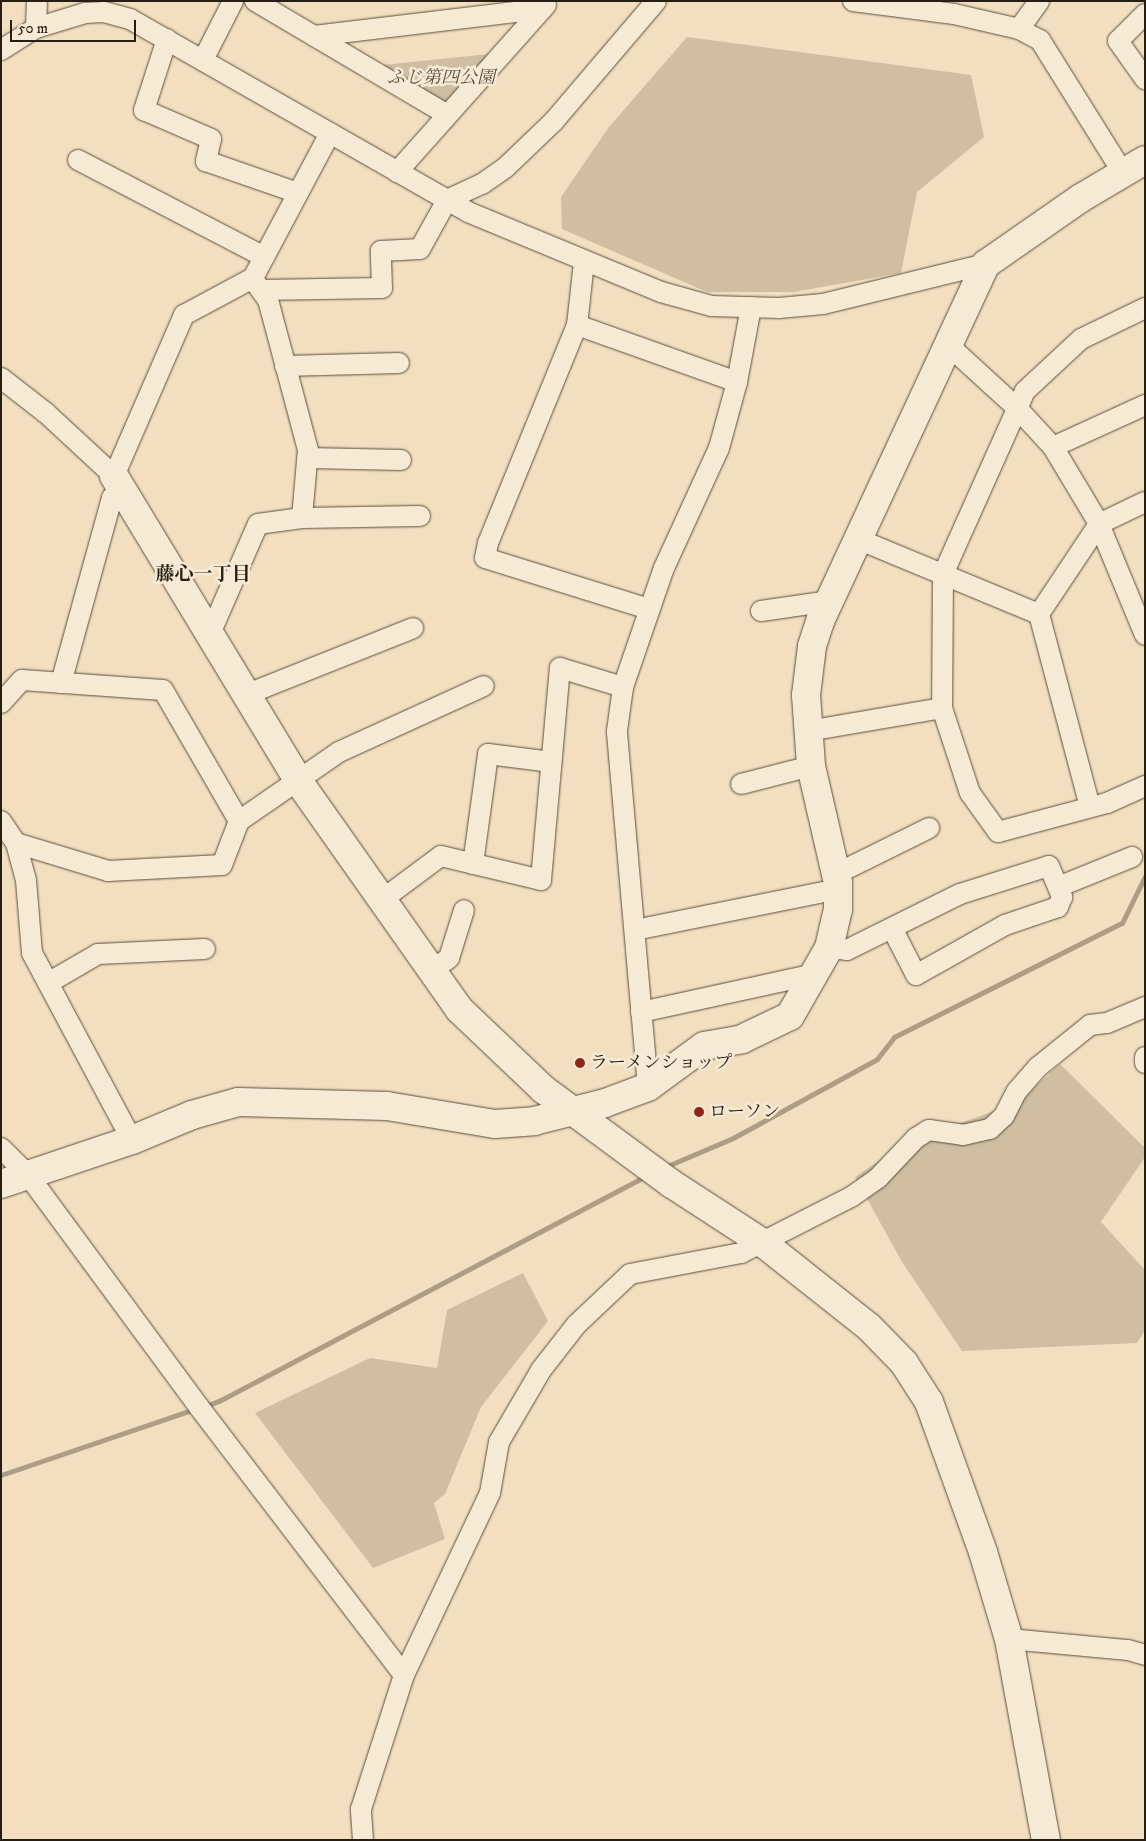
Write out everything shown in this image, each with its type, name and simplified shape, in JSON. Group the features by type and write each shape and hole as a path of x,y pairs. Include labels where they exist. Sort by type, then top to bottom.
{"street":[{"path":"36,28 37,1"},
{"path":"203,60 233,1"},
{"path":"255,1 446,114"},
{"path":"61,683 117,481 184,315 257,284 382,288 381,251 420,248 447,200 482,184 519,155 554,122 656,1"},
{"path":"1,50 36,28 85,13 104,12 141,24 397,172 500,228 681,299 711,306 823,304 986,264 1134,166 1040,40 1019,29 958,8 853,1"},
{"path":"1019,29 1039,1"},
{"path":"314,36 546,5"},
{"path":"397,172 446,114 546,5"},
{"path":"1145,14 1118,41 1145,79"},
{"path":"167,39 144,110 211,138 206,161 298,193"},
{"path":"302,518 308,450 268,300 257,284 264,257 330,133"},
{"path":"78,160 264,257"},
{"path":"584,262 577,325 488,544 485,558 649,609"},
{"path":"1,1184 132,1140 192,1115 238,1102 387,1106 495,1124 534,1120 575,1111 648,1088 704,1046 742,1039 790,1016 816,974 829,948 838,910 837,881 811,766 808,731 808,668 821,619 860,540 947,344 986,264"},
{"path":"648,1088 617,732 622,687 664,568 719,448 737,382 751,306"},
{"path":"1145,308 1081,340 1063,353 1025,391 944,574 942,708 970,793 998,832 1090,808 1145,786"},
{"path":"577,325 737,382"},
{"path":"947,344 1017,408 1053,448 1099,524 1139,600 1145,635"},
{"path":"286,366 399,363"},
{"path":"1,378 46,413 117,481 299,782 384,899 460,1010 543,1090 575,1111 672,1184 763,1243 869,1327 904,1363 929,1402 1009,1639 1046,1840"},
{"path":"1053,448 1145,405"},
{"path":"308,458 401,460"},
{"path":"1090,808 1039,614 1099,524 1145,502"},
{"path":"209,636 258,524 302,518 420,516"},
{"path":"860,540 1039,614"},
{"path":"761,611 830,600"},
{"path":"245,695 413,628"},
{"path":"384,899 441,856 540,880 560,668 622,687"},
{"path":"1,703 22,680 163,690 239,821"},
{"path":"16,843 108,870 222,865 239,821 299,782 338,752 484,686"},
{"path":"808,731 942,708"},
{"path":"473,864 488,754 551,762"},
{"path":"741,784 811,766"},
{"path":"1,821 16,843 26,880 32,953 132,1140"},
{"path":"635,930 837,881 929,828"},
{"path":"1058,887 1132,857"},
{"path":"829,948 847,950 893,930 960,894 1049,866 1062,897 1058,907 1005,925 916,975 893,930"},
{"path":"432,970 449,958 464,910"},
{"path":"48,983 98,954 205,949"},
{"path":"641,1012 816,974"},
{"path":"363,1840 361,1809 404,1675 490,1493 499,1442 541,1370 576,1325 630,1274 742,1253 851,1197 878,1178 916,1138 929,1130 963,1135 990,1130 1004,1116 1017,1091 1038,1067 1090,1025 1107,1023 1145,1007"},
{"path":"1145,1057 1145,1063"},
{"path":"1,1148 28,1175 404,1675"},
{"path":"1009,1639 1142,1651"}],"green space":[{"path":"687,37 971,75 984,137 917,192 901,273 794,292 707,292 562,229 561,197 609,127"},
{"name":"ふじ第四公園","path":"489,54 446,103 383,65"},
{"path":"1060,1064 1145,1148 1145,1157 1101,1222 1145,1270 1145,1330 1137,1343 962,1351 902,1262 855,1177 905,1143 1019,1102"},
{"path":"523,1273 548,1321 481,1407 445,1494 434,1503 445,1539 373,1568 255,1413 370,1358 437,1368 447,1310"}],"waterway":[{"path":"665,1167 733,1138 877,1059 894,1037 1122,923 1145,876"},
{"path":"203,1407 219,1401 646,1176"},
{"path":"1,1475 195,1409"}],"place":[{"name":"ラーメンショップ","path":"580,1063"},
{"name":"ローソン","path":"699,1112"}],"district":[{"name":"藤心一丁目","path":"203,575"}]}
